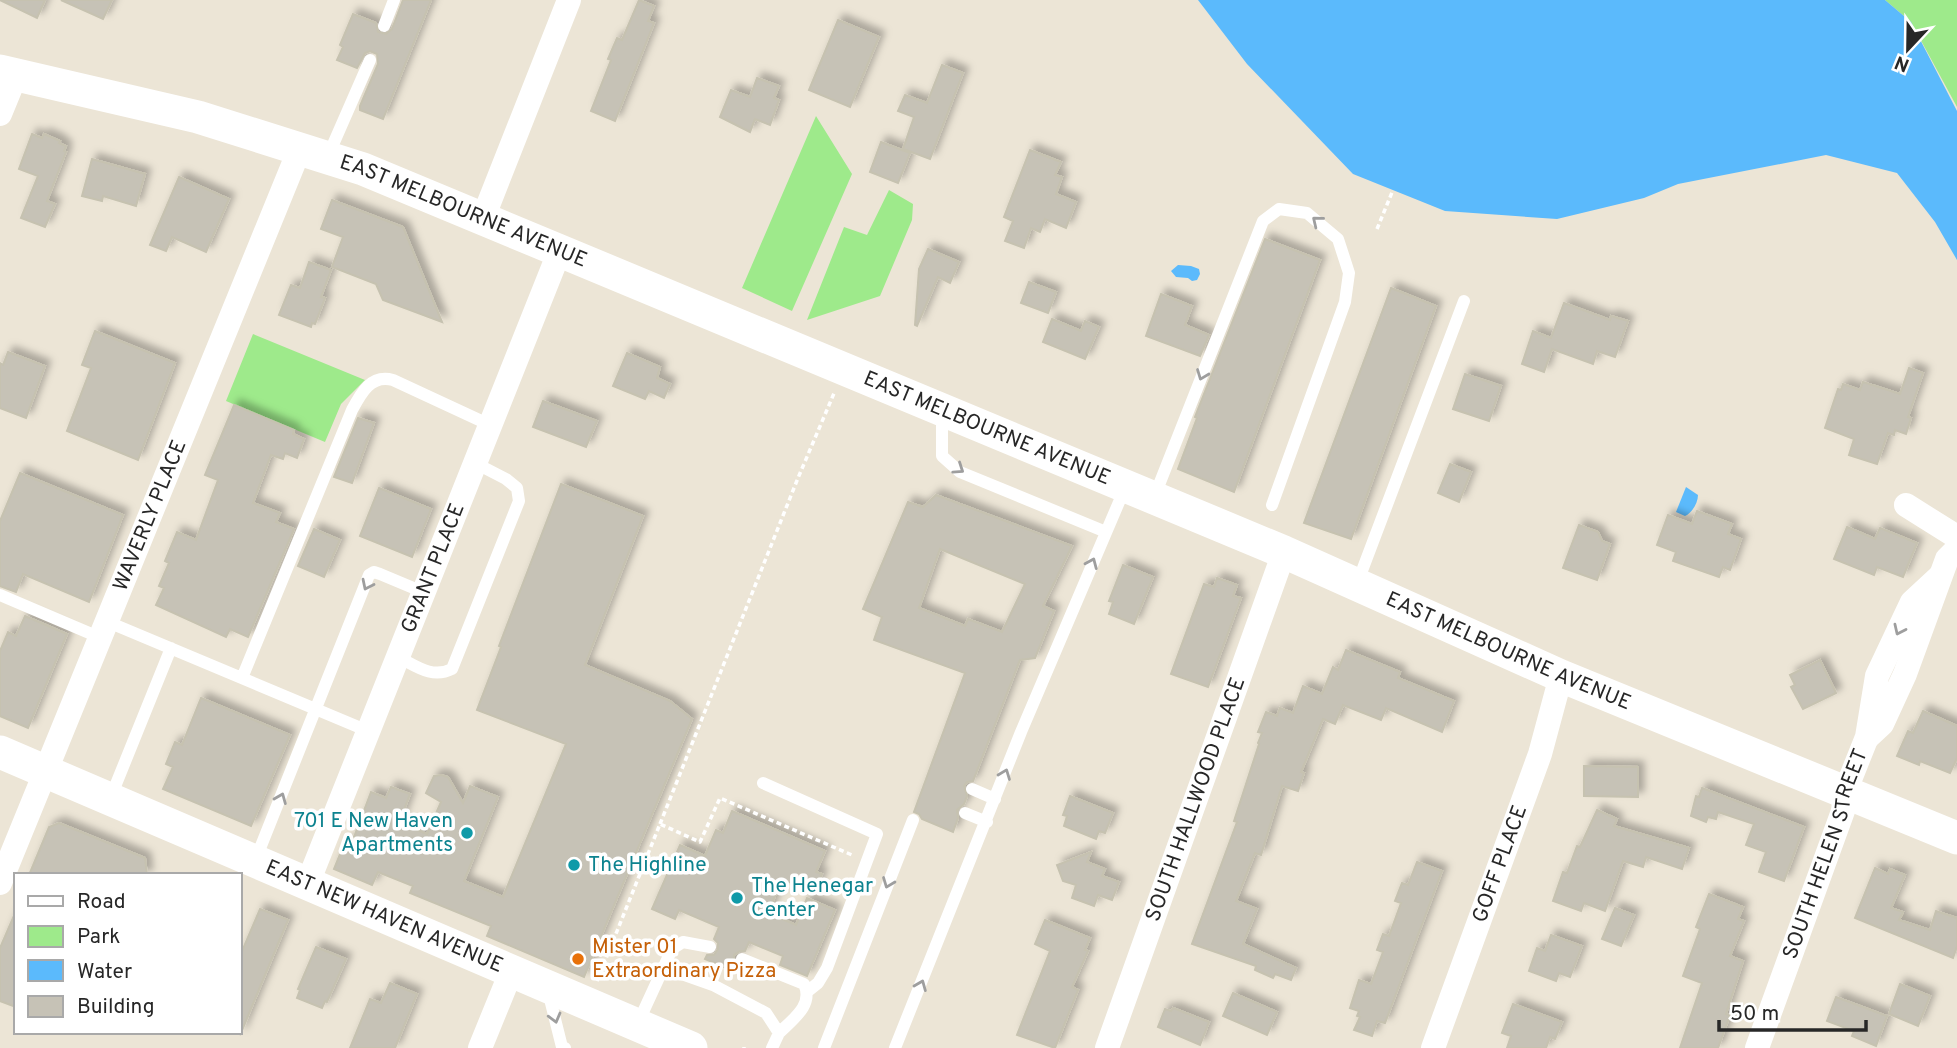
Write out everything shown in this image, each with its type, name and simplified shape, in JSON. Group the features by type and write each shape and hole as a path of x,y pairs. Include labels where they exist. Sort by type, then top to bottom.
{"street":[{"path":"483,218 569,0"},
{"path":"0,114 8,73"},
{"name":"EAST MELBOURNE AVENUE","path":"8,73 198,117 363,169 1140,491 1357,584 1561,676 1957,838"},
{"name":"WAVERLY PLACE","path":"0,883 104,630 314,152"},
{"name":"GRANT PLACE","path":"307,885 560,250"},
{"path":"1906,505 1957,537"},
{"name":"SOUTH HELEN STREET","path":"1757,1048 1843,811 1845,792 1867,737 1882,724 1905,674 1939,577 1947,559 1957,549"},
{"name":"SOUTH HALLWOOD PLACE","path":"1107,1048 1284,552"},
{"name":"GOFF PLACE","path":"1433,1048 1540,754 1561,676"},
{"name":"EAST NEW HAVEN AVENUE","path":"0,752 686,1047"},
{"path":"480,1048 511,972"}],"lane":[{"path":"384,26 394,0"},
{"path":"314,152 370,60"},
{"path":"895,1048 1021,732 1106,533 1140,491 1263,221 1279,209 1307,213 1338,239 1349,273 1345,302 1272,505"},
{"path":"1357,584 1464,301"},
{"path":"242,678 352,410 366,386 385,378 393,380 490,425"},
{"path":"942,409 942,456 960,472 1106,533"},
{"path":"398,657 428,672 442,674 452,669 519,501 517,488 506,479 475,463"},
{"path":"255,862 369,575 374,572 424,592"},
{"path":"0,595 104,630 171,648 368,731"},
{"path":"110,799 171,648"},
{"path":"763,783 877,834 827,968 818,983 808,992"},
{"path":"972,789 995,799"},
{"path":"965,813 987,822"},
{"path":"824,1048 913,820"},
{"path":"637,1026 672,949 683,942 710,947"},
{"path":"742,959 804,984 808,992 806,1004 779,1033 772,1048"},
{"path":"661,973 679,973 713,985 766,1013 779,1033"},
{"path":"547,987 562,1047 565,1048"}],"path":[{"path":"1377,229 1393,190"},
{"path":"595,984 836,389"},
{"path":"660,824 700,842 720,798 867,861"}],"green space":[{"path":"1885,0 1957,0 1957,107 1911,22"},
{"path":"816,116 852,174 792,311 742,288"},
{"path":"889,190 913,204 912,220 880,296 807,320 844,227 867,235"},
{"path":"253,334 365,380 341,404 325,442 226,401"}],"water":[{"path":"1198,0 1885,0 1911,22 1957,111 1957,260 1935,222 1897,173 1826,155 1678,184 1644,198 1557,219 1445,211 1353,174 1247,64"},
{"path":"1178,265 1199,269 1197,280 1176,277 1171,271"},
{"path":"1686,487 1698,495 1694,507 1685,516 1676,512"}],"building":[{"path":"0,0 45,0 37,18"},
{"path":"61,0 112,0 103,19"},
{"path":"403,0 431,0 383,119 360,110 378,64 377,54 370,51 365,53 357,68 337,60 353,14 376,23 378,32 386,34 392,29"},
{"path":"639,0 654,6 648,21 654,23 615,121 591,111 617,38 622,40"},
{"path":"838,20 879,37 850,107 809,90"},
{"path":"942,65 963,73 930,159 903,149 914,117 898,111 905,95 927,103"},
{"path":"757,78 779,86 774,98 779,100 770,125 755,119 750,132 720,117 731,90 750,97"},
{"path":"32,134 42,138 44,134 66,146 47,201 55,204 45,227 21,218 38,176 19,169"},
{"path":"881,142 910,153 898,183 870,172"},
{"path":"1030,150 1061,162 1055,175 1062,177 1056,194 1076,202 1066,228 1045,219 1040,232 1031,228 1024,248 1005,241 1013,221 1004,217"},
{"path":"92,159 145,174 136,206 103,196 102,201 82,196"},
{"path":"179,177 229,199 206,252 172,237 166,251 150,245"},
{"path":"332,200 403,227 442,322 383,300 376,284 332,267 343,237 321,229"},
{"path":"1265,239 1320,260 1234,492 1178,469 1197,418 1195,417"},
{"path":"928,249 959,262 950,283 938,277 917,326 919,269"},
{"path":"309,262 331,270 321,297 325,298 315,324 312,323 311,327 279,315 291,285 300,288"},
{"path":"1029,282 1056,292 1048,313 1021,303"},
{"path":"1391,288 1436,306 1351,539 1304,523"},
{"path":"1161,294 1192,306 1185,325 1209,335 1200,356 1146,336"},
{"path":"1564,303 1610,320 1611,316 1628,321 1615,357 1597,351 1593,364 1552,349 1544,372 1522,364 1533,331 1551,338"},
{"path":"1052,319 1081,331 1085,321 1099,327 1085,359 1043,342"},
{"path":"95,331 175,363 138,460 67,431 91,368 82,365"},
{"path":"8,352 45,366 26,418 0,408 0,363 3,365"},
{"path":"627,353 660,367 657,378 670,384 664,398 649,391 645,399 613,386"},
{"path":"1909,368 1923,373 1908,417 1911,418 1906,434 1895,430 1894,435 1888,433 1877,464 1849,455 1854,439 1825,428 1838,389 1841,390 1843,384 1860,390 1863,382 1900,394"},
{"path":"1465,374 1501,386 1489,421 1453,409"},
{"path":"543,401 597,421 586,447 533,427"},
{"path":"234,405 294,430 293,434 304,439 297,458 285,453 283,459 271,455 253,503 280,513 276,522 294,529 248,637 230,629 226,637 156,605 164,588 159,586 169,563 165,561 177,532 196,540 218,480 205,475"},
{"path":"358,418 374,423 352,483 334,477"},
{"path":"1450,464 1471,472 1459,502 1438,493"},
{"path":"20,473 123,515 89,602 23,574 16,592 0,586 0,521"},
{"path":"561,484 643,516 585,665 670,701 692,719 584,977 487,936 491,926 410,893 413,886 378,872 372,885 334,869 345,842 351,845 371,792 386,798 391,787 410,794 399,823 427,834 441,802 426,793 434,776 441,775 448,777 463,803 470,786 498,797 464,881 503,897 566,744 477,710"},
{"path":"379,488 431,509 412,557 360,536"},
{"path":"936,495 1072,546 1043,606 1054,611 1035,658 1020,660 973,781 964,786 967,796 964,804 957,810 958,818 953,832 922,819 914,812 965,673 874,640 882,617 863,609 908,502 923,507","holes":["940,549 1025,584 1002,632 968,619 965,626 919,608"]},
{"path":"1697,511 1732,524 1728,534 1741,539 1730,570 1723,567 1719,577 1673,561 1676,552 1657,545 1668,515 1692,524"},
{"path":"1579,525 1598,532 1602,541 1610,544 1597,580 1563,568"},
{"path":"1847,527 1875,539 1880,528 1917,543 1903,577 1877,567 1874,575 1834,559"},
{"path":"314,529 340,540 324,577 298,566"},
{"path":"1123,565 1153,577 1134,624 1109,614 1113,602 1109,601"},
{"path":"1217,578 1237,585 1233,596 1241,598 1208,687 1171,674 1204,584 1214,587"},
{"path":"25,616 67,634 28,728 0,716 0,651 8,632 16,636"},
{"path":"1346,650 1400,672 1398,678 1454,701 1442,732 1386,708 1381,720 1343,705 1335,724 1323,719 1301,772 1304,773 1298,791 1282,786 1261,855 1255,853 1236,901 1257,909 1243,944 1296,968 1291,980 1275,974 1273,978 1255,970 1256,966 1192,944 1237,822 1234,821 1259,744 1262,733 1258,732 1266,712 1277,716 1280,708 1293,713 1303,686 1322,694 1333,667 1338,670"},
{"path":"1820,660 1836,693 1803,709 1791,687 1795,685 1790,675"},
{"path":"201,698 290,735 251,826 163,789 173,767 166,764 175,742 182,745"},
{"path":"1923,711 1957,726 1957,758 1950,773 1920,761 1919,765 1897,756 1908,731 1913,733"},
{"path":"1584,766 1638,767 1638,797 1584,796"},
{"path":"1702,788 1804,827 1784,881 1759,872 1766,852 1746,845 1754,824 1718,812 1716,819 1708,817 1706,822 1691,816 1696,796 1699,797"},
{"path":"1070,796 1113,813 1105,833 1099,831 1096,839 1064,826 1067,816 1063,815"},
{"path":"1597,810 1617,819 1614,826 1689,848 1682,869 1646,857 1643,867 1623,861 1605,911 1584,903 1581,911 1553,901 1563,872 1567,873 1577,846 1580,847"},
{"path":"732,811 825,851 816,872 822,874 814,892 782,879 768,913 796,925 807,898 835,910 807,976 780,965 783,956 749,942 745,951 734,955 738,967 736,972 705,959 707,955 714,955 718,949 718,943 714,939 719,927 679,910 675,919 652,909 680,845 705,856 716,830 723,833"},
{"path":"59,823 145,858 147,873 30,873 49,827"},
{"path":"1091,852 1087,862 1105,869 1102,876 1119,882 1112,900 1098,895 1094,906 1072,898 1076,885 1063,881 1057,865"},
{"path":"1417,862 1442,871 1385,1023 1377,1021 1372,1036 1354,1030 1360,1017 1357,1016 1359,1011 1350,1008 1359,980 1371,984 1383,952 1377,950 1383,934 1389,936 1401,903 1395,901 1402,883 1408,885"},
{"path":"1875,868 1888,874 1890,869 1905,875 1891,908 1903,912 1899,920 1930,930 1936,911 1957,918 1957,946 1953,958 1855,918"},
{"path":"1709,894 1743,907 1738,919 1744,921 1730,956 1743,961 1726,1014 1730,1015 1718,1048 1680,1048 1702,983 1683,976 1700,929 1696,927"},
{"path":"1615,908 1634,915 1621,946 1602,939"},
{"path":"260,909 288,920 242,1030 242,951"},
{"path":"14,916 14,1006 0,1001 0,948"},
{"path":"1045,920 1090,938 1085,950 1088,951 1072,987 1078,990 1055,1048 1017,1035 1050,951 1035,944"},
{"path":"1551,935 1582,946 1570,977 1559,973 1556,981 1529,971 1537,948 1545,951"},
{"path":"316,947 346,959 322,1008 297,998 298,989"},
{"path":"390,983 417,994 395,1048 350,1048 370,999 381,1003"},
{"path":"1900,984 1930,996 1918,1026 1889,1014"},
{"path":"1233,993 1277,1012 1267,1035 1223,1016"},
{"path":"1836,997 1887,1016 1876,1046 1852,1036 1854,1031 1827,1021"},
{"path":"1513,1004 1562,1022 1555,1039 1550,1037 1546,1048 1507,1048 1511,1036 1502,1033"},
{"path":"1173,1008 1209,1022 1200,1045 1158,1027 1165,1009 1171,1011"}],"place":[{"name":"701 E New Haven Apartments","path":"467,833"},
{"name":"The Highline","path":"574,865"},
{"name":"The Henegar Center","path":"737,898"},
{"name":"Mister 01 Extraordinary Pizza","path":"578,959"}]}
